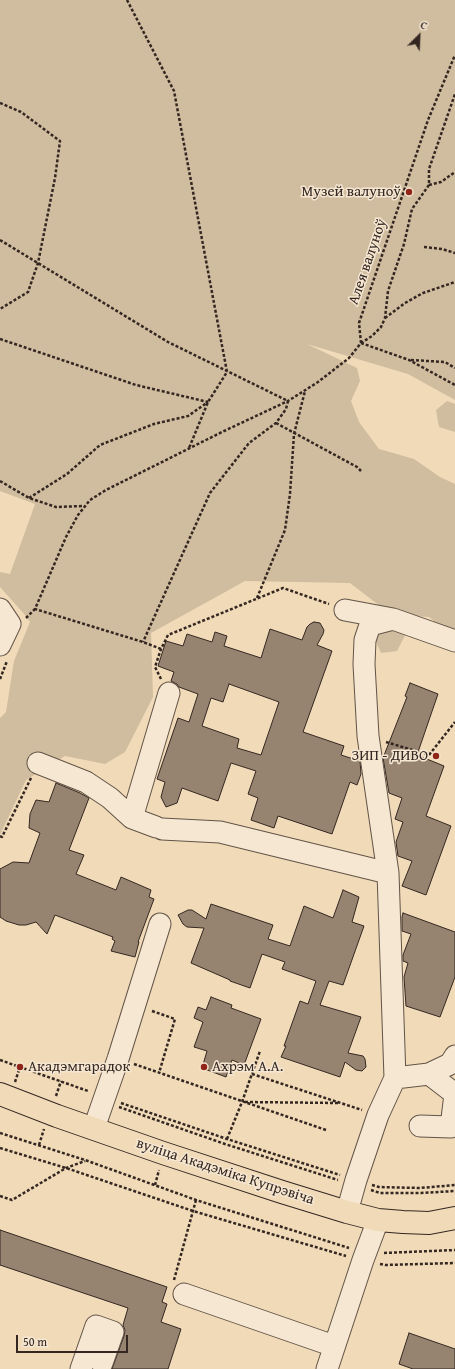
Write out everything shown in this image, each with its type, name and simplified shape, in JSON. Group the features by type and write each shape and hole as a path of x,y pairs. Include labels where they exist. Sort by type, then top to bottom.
{"main road":[{"name":"вуліца Акадэміка Купрэвіча","path":"0,1094 57,1116 163,1153 347,1212 378,1220 429,1223 455,1218"}],"lane":[{"path":"0,609 10,624 0,645"},
{"path":"345,610 393,619 455,641"},
{"path":"347,1212 355,1182 378,1115 395,1078 388,872 368,736 364,664 365,640 370,625 393,619"},
{"path":"132,818 169,693"},
{"path":"38,763 86,782 110,798 132,818 159,828 220,832 388,872"},
{"path":"94,1128 106,1097 160,924"},
{"path":"395,1078 429,1074 450,1064 455,1056"},
{"path":"420,1126 451,1126 455,1094 429,1074"},
{"path":"327,1369 364,1257 378,1220"},
{"path":"184,1294 334,1346"},
{"path":"81,1369 96,1326 113,1332 102,1362"}],"path":[{"path":"127,0 174,91 227,372 208,402 188,449"},
{"name":"Алея валуноў","path":"361,343 359,323 428,120 455,55"},
{"path":"161,649 143,642 35,609 66,537 78,515 90,500 106,490 288,401 305,391 350,358 361,343 372,336 381,327 385,318 388,291 404,244 412,210 429,185 429,169 455,94"},
{"path":"0,102 21,112 60,142 55,178 38,263 28,292 0,309"},
{"path":"429,185 441,182 455,172"},
{"path":"0,240 168,342 288,401"},
{"path":"424,248 442,248 455,253"},
{"path":"385,318 405,303 423,293 455,282"},
{"path":"0,339 136,385 208,402"},
{"path":"361,343 409,360 455,385"},
{"path":"409,360 445,362 455,368"},
{"path":"257,599 285,530 290,494 294,434 305,391"},
{"path":"143,642 210,493 249,443 276,423 286,409 288,401"},
{"path":"29,498 67,474 100,445 154,424 188,416 208,402"},
{"path":"276,423 357,467 361,471"},
{"path":"0,481 29,498 56,507 85,506"},
{"path":"169,693 155,667 161,649 168,635 283,588 345,610"},
{"path":"368,736 429,755 455,722"},
{"path":"0,836 2,837 38,763"},
{"path":"134,1006 175,1019 159,1073"},
{"path":"227,1139 260,1051"},
{"path":"118,1059 326,1130"},
{"path":"1,1061 355,1182 380,1193 455,1191"},
{"path":"252,1074 378,1115"},
{"path":"106,1097 115,1106 225,1144 355,1182 379,1187 420,1188 455,1185"},
{"path":"242,1102 341,1103"},
{"path":"0,1133 85,1160 196,1200 386,1265 455,1263"},
{"path":"0,1148 66,1168 192,1211 364,1257 455,1250"},
{"path":"0,1196 12,1200 66,1168 85,1160"},
{"path":"184,1294 174,1284 196,1200"}],"shaded area":[{"path":"0,0 455,0 455,400 408,374 307,344 357,368 360,381 351,401 359,422 379,449 414,459 440,477 455,484 455,643 446,631 429,617 415,616 397,651 381,653 372,632 380,606 350,583 245,581 151,633 153,697 125,752 105,764 65,756 26,780 0,835 0,718 6,712 14,661 30,622 0,587 0,572 10,574 35,504 0,491"},
{"path":"447,401 455,404 455,432 439,427 436,410"}],"building":[{"path":"314,622 320,623 324,630 317,645 332,651 303,732 344,746 341,755 360,761 361,774 357,785 350,782 332,834 278,816 274,828 251,820 258,798 248,794 256,771 231,763 218,801 182,788 177,803 166,807 161,797 165,782 157,779 178,718 189,722 198,694 179,687 171,681 174,672 158,666 166,641 183,646 187,634 212,642 215,632 227,636 224,646 261,658 270,629 302,640 307,627","holes":["229,684 279,702 261,755 237,748 239,739 202,726 211,698 223,702"]},
{"path":"410,683 438,694 417,755 444,766 426,816 451,826 426,895 402,886 412,861 398,856 396,842 403,822 395,819 402,798 389,793 383,758 407,697 405,696"},
{"path":"56,783 89,798 69,850 84,855 76,874 116,890 121,877 151,890 149,897 154,899 138,942 135,957 111,951 115,941 112,939 113,937 55,915 47,934 36,922 26,925 19,925 6,921 0,917 0,869 13,862 29,863 40,833 29,828 30,814 36,800 49,802"},
{"path":"343,890 359,897 352,922 364,926 343,985 329,981 320,1005 361,1017 348,1053 363,1056 366,1067 362,1071 356,1070 345,1062 340,1077 281,1057 286,1046 284,1046 300,1001 308,1004 316,981 282,969 285,962 262,954 250,988 230,981 191,963 204,928 187,927 183,924 178,915 188,910 192,910 206,919 211,904 273,925 268,939 290,946 304,906 333,918"},
{"path":"403,913 455,932 455,977 440,1017 406,1006 404,977 408,963 403,961 403,955 411,934 402,931"},
{"path":"211,997 232,1005 231,1008 261,1019 244,1065 232,1060 226,1077 202,1068 207,1051 194,1047 203,1022 194,1018 198,1007 206,1010"},
{"path":"0,1230 167,1287 162,1302 167,1304 161,1322 181,1329 168,1369 112,1369 124,1336 125,1330 123,1325 128,1308 0,1265"},
{"path":"409,1333 455,1349 455,1369 413,1369 399,1364"}],"place":[{"name":"Музей валуноў","path":"409,192"},
{"name":"ЗИП - ДИВО","path":"436,756"},
{"name":"Акадэмгарадок","path":"20,1067"},
{"name":"Ахрэм А.А.","path":"204,1067"}]}
